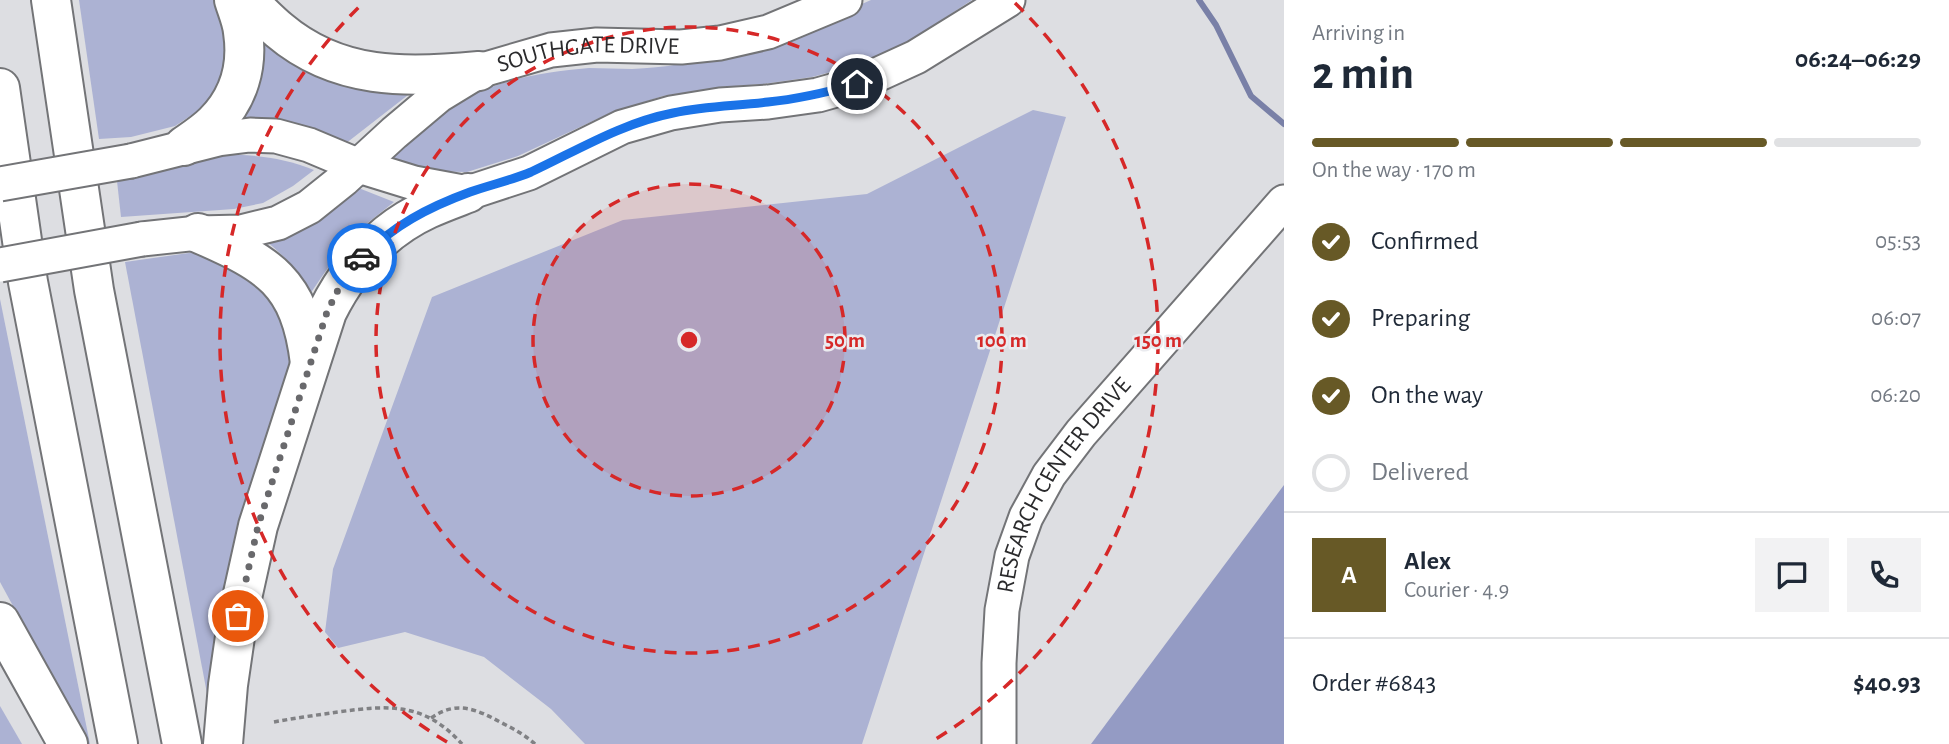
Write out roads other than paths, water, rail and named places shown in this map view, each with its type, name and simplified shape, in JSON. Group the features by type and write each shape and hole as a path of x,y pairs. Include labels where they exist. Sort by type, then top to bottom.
{"highway":[{"path":"51,0 93,290 182,744"},
{"path":"184,146 213,124 228,108 238,90 243,70 243,30 234,0"},
{"path":"247,0 279,31 306,49 333,62 359,70 390,74 479,71"},
{"path":"0,88 28,282 118,744"},
{"path":"223,744 238,616 255,539 327,312 339,288 376,243 398,226 427,210 468,193"},
{"path":"198,233 239,251 280,280 298,309 307,340 310,365"},
{"path":"0,622 68,744"}],"main road":[{"name":"SOUTHGATE DRIVE","path":"0,265 142,239 241,232 278,223 309,207 438,96 479,71 551,50 597,45 681,47 720,43 768,32 845,0"},
{"path":"0,184 131,161 184,146 250,135 276,136 309,145 359,166 414,183 468,193 528,173 622,127 671,113 818,95 857,84 916,57 1008,0"},
{"name":"RESEARCH CENTER DRIVE","path":"999,744 1002,610 1012,556 1026,517 1049,475 1081,433 1284,202"}],"waterway":[{"path":"1199,0 1216,25 1251,96 1284,124"}]}
